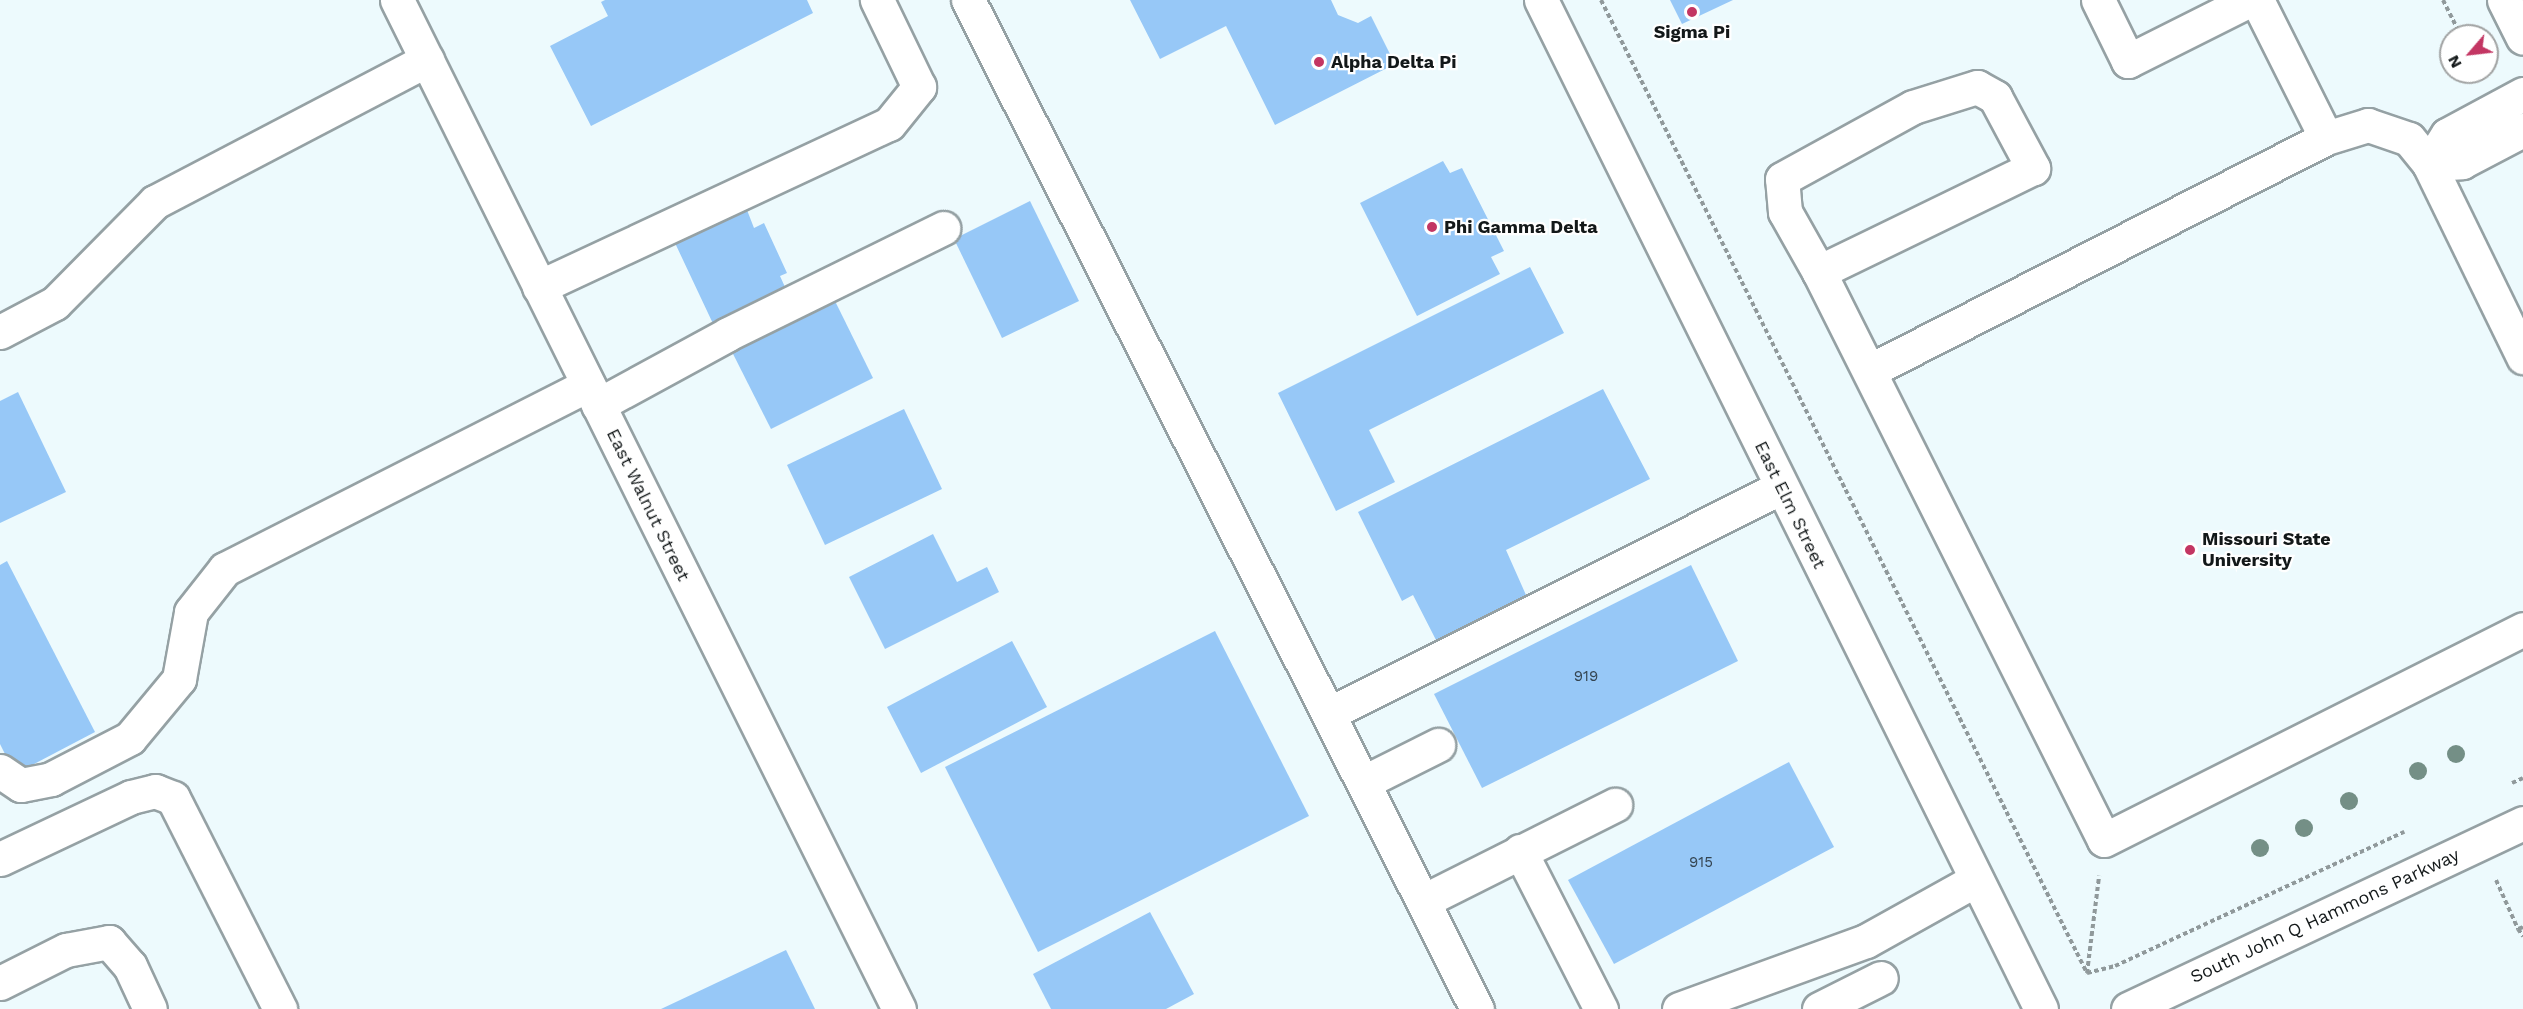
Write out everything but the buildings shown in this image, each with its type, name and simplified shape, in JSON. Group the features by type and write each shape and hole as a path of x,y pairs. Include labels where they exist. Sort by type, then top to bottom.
{"street":[{"name":"East Walnut Street","path":"397,0 899,1009"},
{"path":"539,287 889,124 919,87 877,0"},
{"path":"968,0 1330,713 1477,1009"},
{"name":"East Elm Street","path":"1541,0 1974,881 2041,1009"},
{"path":"2098,0 2128,61 2250,0"},
{"path":"2257,0 2326,138"},
{"path":"2504,0 2523,38"},
{"path":"0,332 55,303 155,202 427,60"},
{"path":"1819,272 2033,168 1995,97 1977,87 1954,91 1913,107 1782,180 1785,212 1819,272 2104,840 2523,628"},
{"path":"2429,164 2447,135 2523,94"},
{"path":"1869,371 2326,138 2368,125 2390,129 2409,139 2429,164 2523,357"},
{"path":"2429,164 2462,162 2523,130"},
{"path":"0,771 21,785 51,779 130,738 179,679 192,612 225,569 593,395 728,334 943,228"},
{"path":"1330,713 1782,487"},
{"path":"1364,782 1438,745"},
{"path":"0,859 130,797 155,791 173,798 280,1009"},
{"path":"1423,901 1615,805"},
{"name":"South John Q Hammons Parkway","path":"2128,1009 2523,823"},
{"path":"1520,851 1601,1009"},
{"path":"1679,1009 1866,941 1974,881"},
{"path":"0,983 66,950 109,942 130,966 150,1009"},
{"path":"1819,1009 1881,978"}],"path":[{"path":"1601,0 2087,973"},
{"path":"2443,0 2455,24"},
{"path":"2501,788 2523,778"},
{"path":"2087,973 2115,966 2414,828"},
{"path":"2087,973 2099,872"},
{"path":"2496,880 2523,936"}],"place":[{"name":"Sigma Pi","path":"1692,12"},
{"name":"Alpha Delta Pi","path":"1319,62"},
{"name":"Phi Gamma Delta","path":"1432,227"},
{"name":"Missouri State University","path":"2190,550"}]}
